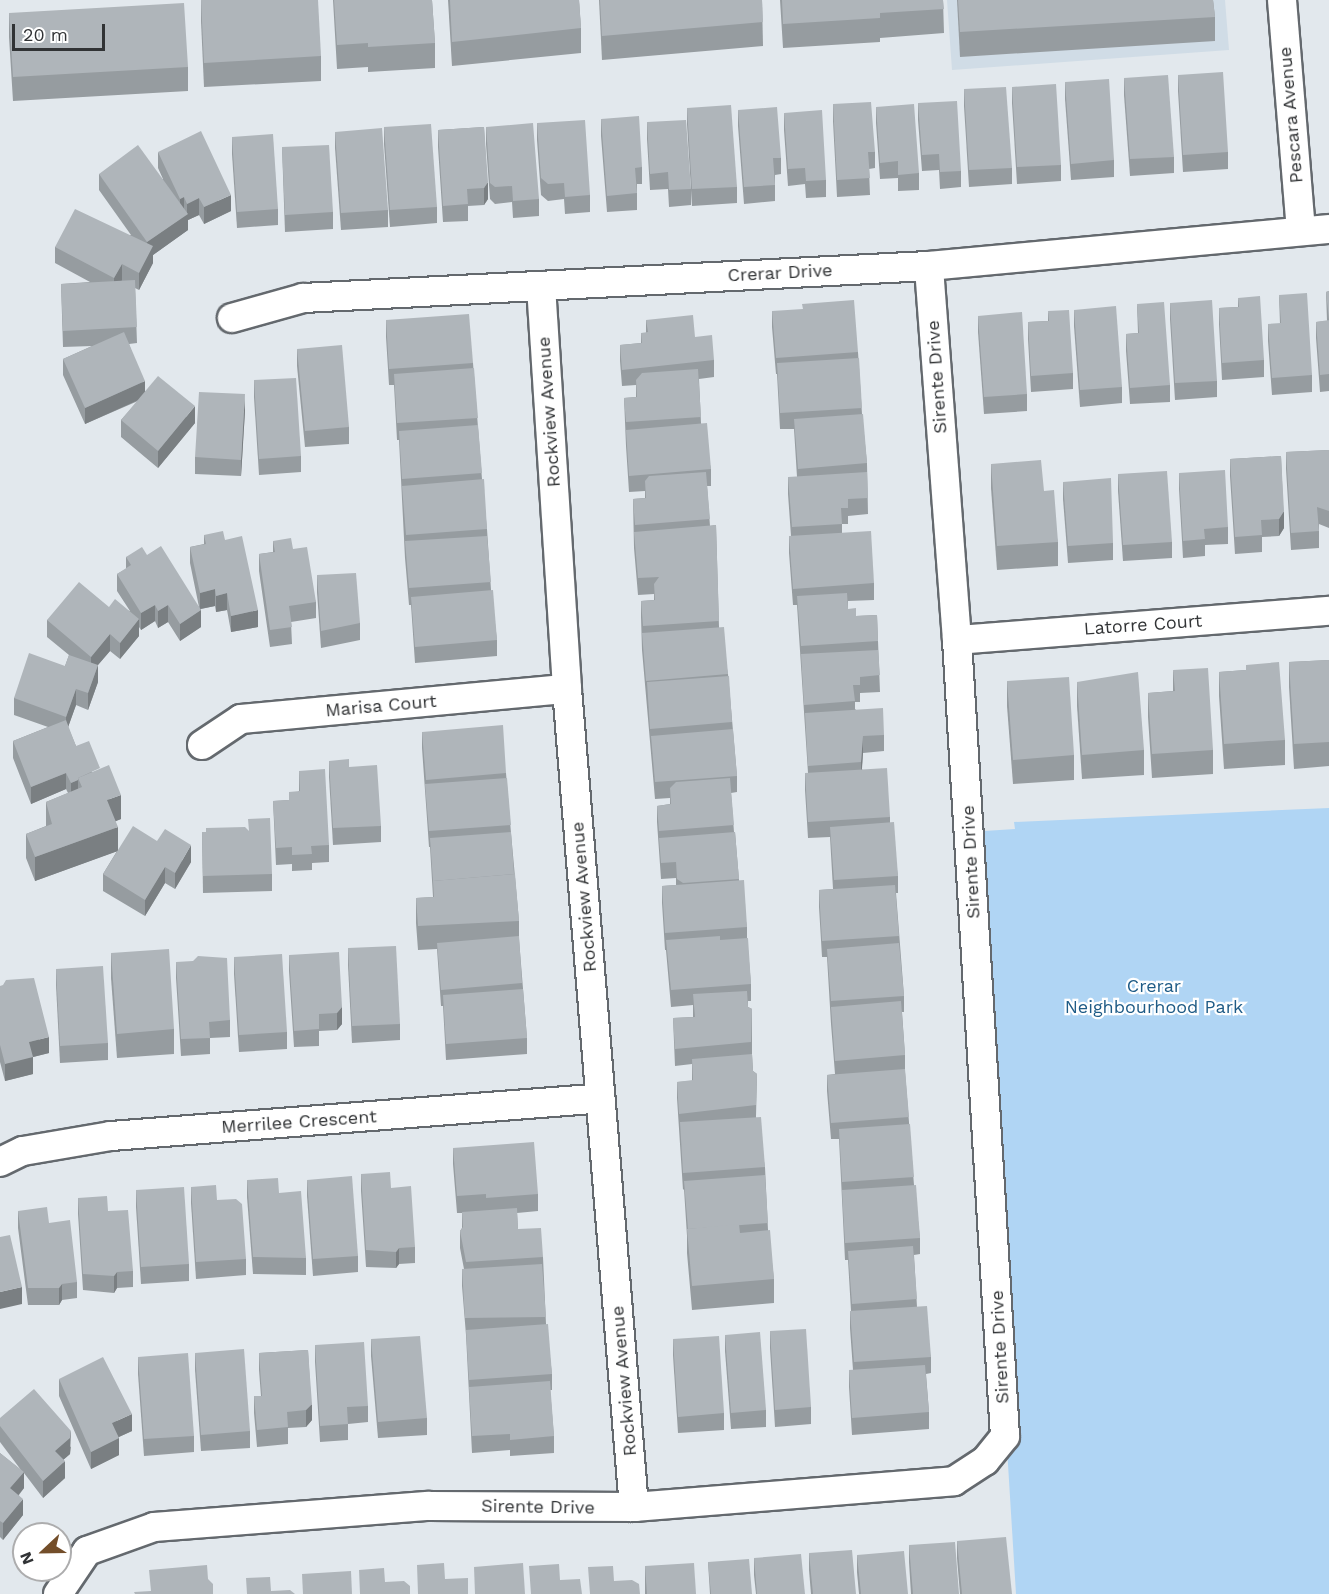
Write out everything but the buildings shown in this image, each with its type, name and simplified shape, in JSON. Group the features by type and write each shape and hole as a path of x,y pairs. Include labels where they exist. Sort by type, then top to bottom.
{"street":[{"name":"Pescara Avenue","path":"1282,0 1301,231"},
{"name":"Crerar Drive","path":"232,318 303,298 929,266 1329,229"},
{"name":"Sirente Drive","path":"58,1594 87,1551 154,1527 429,1506 634,1507 954,1481 984,1461 1005,1436 957,640 929,266"},
{"name":"Rockview Avenue","path":"541,286 567,689 634,1507"},
{"name":"Latorre Court","path":"957,640 1329,611"},
{"name":"Marisa Court","path":"202,745 241,719 567,689"},
{"name":"Merrilee Crescent","path":"0,1162 22,1151 111,1136 601,1098"}],"shaded area":[{"path":"947,0 1225,0 1229,50 952,70"}],"green space":[{"name":"Crerar Neighbourhood Park","path":"1329,808 1329,1594 1016,1594 969,832 1015,829 1014,822"}]}
